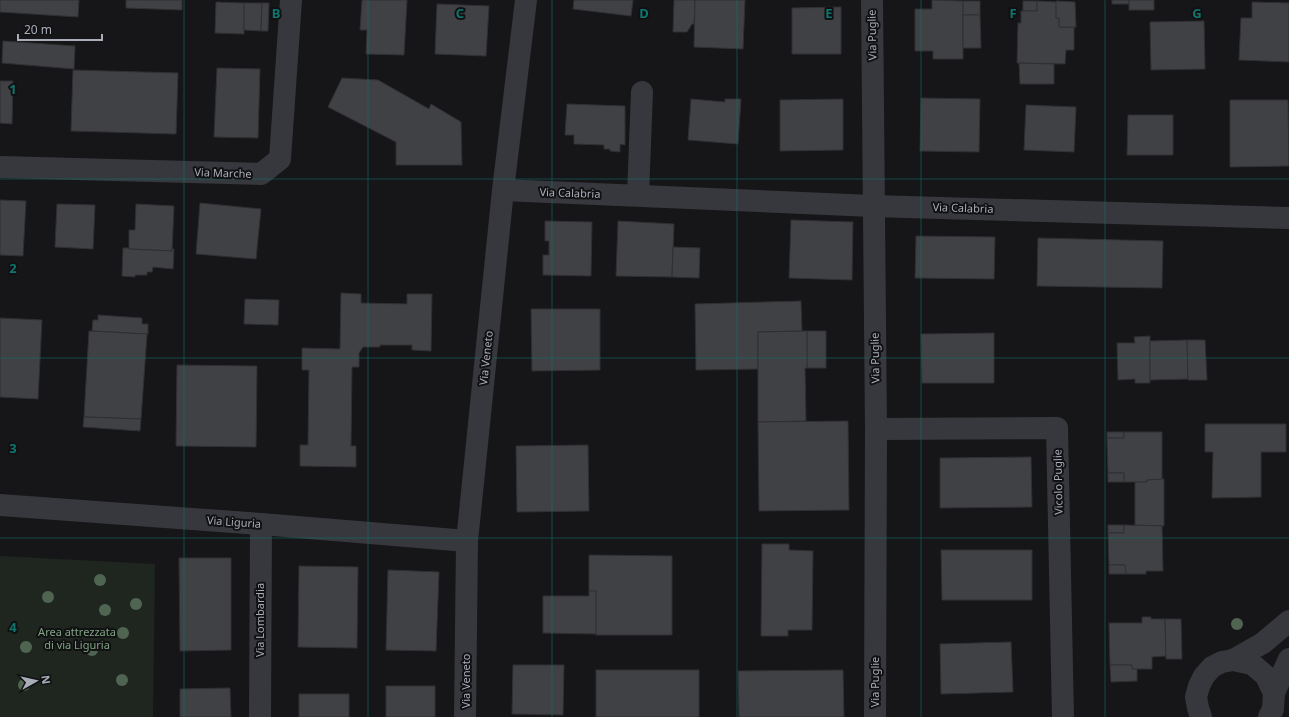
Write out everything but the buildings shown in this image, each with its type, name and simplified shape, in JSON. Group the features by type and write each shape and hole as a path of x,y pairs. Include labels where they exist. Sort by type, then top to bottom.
{"street":[{"name":"Via Marche","path":"0,167 261,174 280,159 291,0"},
{"name":"Via Veneto","path":"465,717 467,541 503,190 526,0"},
{"name":"Via Puglie","path":"872,0 876,429 875,717"},
{"path":"638,195 642,92"},
{"name":"Via Calabria","path":"503,190 873,206 1289,218"},
{"name":"Vicolo Puglie","path":"876,429 1057,428 1063,717"},
{"name":"Via Liguria","path":"0,505 467,541"},
{"name":"Via Lombardia","path":"260,717 261,524"},
{"path":"1201,717 1196,697 1204,676 1212,668 1222,662 1233,660 1263,643 1289,621"},
{"path":"1269,717 1273,709 1274,693 1289,659"},
{"path":"1233,660 1252,664 1266,676 1274,693"}],"green space":[{"name":"Area attrezzata di via Liguria","path":"0,556 155,564 153,717 0,717"}]}
